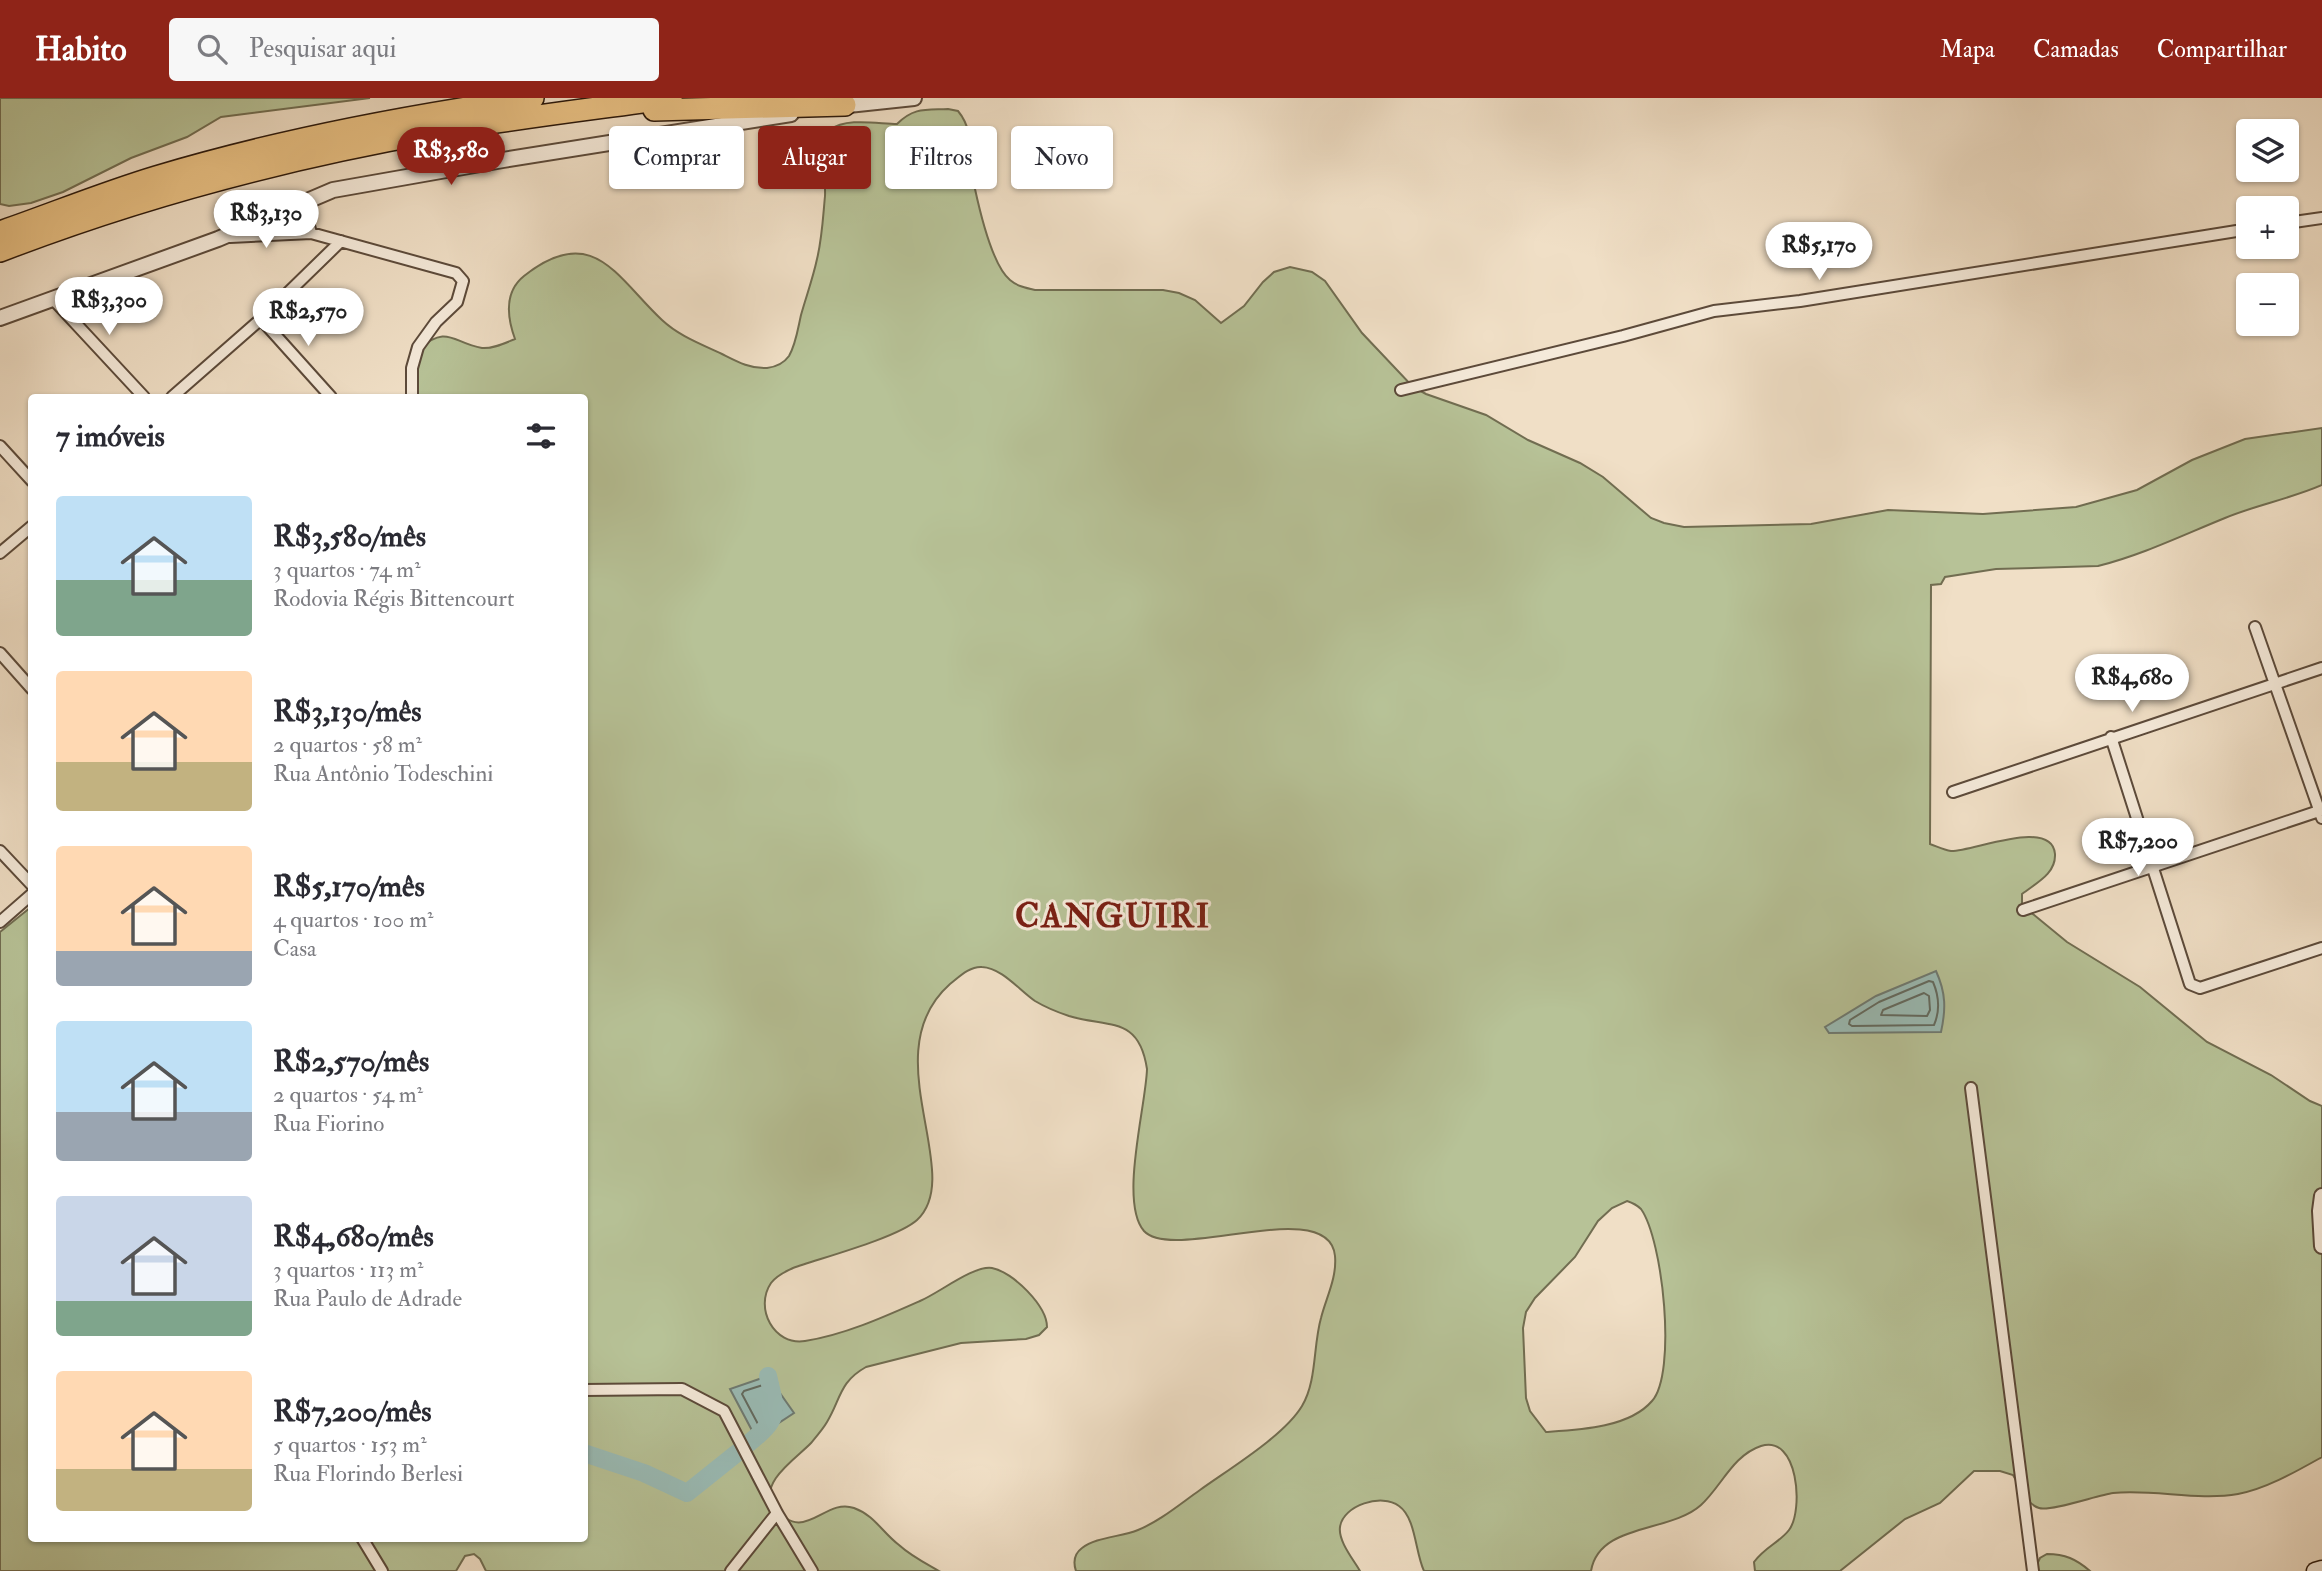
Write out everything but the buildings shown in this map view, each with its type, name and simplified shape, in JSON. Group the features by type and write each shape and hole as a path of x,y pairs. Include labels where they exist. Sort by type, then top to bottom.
{"highway":[{"path":"0,232 156,177 256,150 432,113 533,98"},
{"path":"0,251 118,210 257,170 436,131 671,98"},
{"path":"578,111 845,106"}],"main road":[{"path":"2315,1571 2322,1569"}],"street":[{"path":"0,318 218,239 333,190 477,164 845,106 914,98"},
{"path":"308,202 311,233"},
{"path":"2299,221 2322,218"},
{"path":"1401,390 1623,337 1714,311 1800,300 2236,231"},
{"path":"218,239 311,233 456,273 463,281 457,302 436,322 418,347 412,368 412,394"},
{"path":"175,394 261,319 341,241"},
{"path":"52,298 141,394"},
{"path":"261,319 328,394"},
{"path":"0,446 28,477"},
{"path":"0,553 28,529"},
{"path":"2023,910 2321,813 2255,627"},
{"path":"0,653 28,684"},
{"path":"1953,792 2322,668"},
{"path":"2111,737 2190,985 2200,988 2322,948"},
{"path":"0,851 28,882"},
{"path":"0,922 28,898"},
{"path":"1970,1088 2033,1571"},
{"path":"2322,1196 2322,1246"},
{"path":"588,1390 682,1389 724,1411 777,1513 812,1571"},
{"path":"732,1571 777,1513"},
{"path":"364,1542 382,1571"}],"green space":[{"path":"0,98 370,98 221,117 187,137 131,158 63,192 31,203 9,206 0,204"},
{"path":"948,109 958,111 967,126 885,126 885,189 975,189 988,238 998,263 1016,284 1035,290 1163,290 1179,293 1195,300 1221,323 1244,306 1274,272 1290,267 1312,272 1325,281 1362,333 1413,387 1486,415 1528,440 1580,463 1603,477 1651,518 1664,523 1684,527 1811,524 1888,510 1983,514 2076,507 2137,490 2192,460 2245,439 2322,428 2322,485 2310,490 2237,513 2146,550 2098,566 1996,569 1945,577 1941,584 1931,585 1930,844 1951,851 2026,837 2040,838 2051,843 2055,854 2052,867 2049,873 2022,894 2022,905 2067,942 2140,987 2207,1042 2271,1075 2322,1106 2322,1457 2292,1474 2249,1492 2223,1496 2113,1493 2045,1509 2031,1503 2013,1475 2000,1471 1974,1471 1940,1503 1905,1519 1840,1571 1755,1571 1754,1562 1758,1557 1789,1530 1796,1507 1794,1476 1790,1462 1783,1451 1773,1445 1761,1446 1743,1456 1708,1498 1688,1514 1637,1530 1607,1544 1597,1556 1591,1571 1424,1571 1405,1511 1392,1502 1374,1501 1364,1503 1348,1513 1340,1527 1344,1544 1360,1571 1076,1571 1075,1558 1082,1548 1138,1530 1162,1517 1255,1451 1294,1417 1310,1386 1323,1310 1333,1280 1335,1256 1326,1238 1307,1230 1280,1229 1185,1240 1160,1239 1144,1231 1137,1217 1134,1177 1147,1069 1137,1040 1130,1032 1120,1027 1069,1016 1047,1007 996,971 978,967 965,972 950,984 928,1012 919,1044 918,1077 932,1173 930,1199 917,1220 893,1234 784,1272 771,1283 765,1303 766,1314 776,1331 784,1338 805,1341 864,1325 920,1301 976,1271 992,1268 1019,1283 1041,1309 1047,1327 1039,1335 1026,1339 961,1343 866,1367 845,1385 832,1414 821,1430 781,1471 771,1488 770,1497 774,1506 795,1522 805,1522 843,1506 854,1508 873,1520 908,1553 939,1571 486,1571 474,1554 465,1556 456,1571 0,1571 0,932 28,909 28,1542 588,1542 588,394 410,394 418,349 444,336 482,348 495,347 515,339 509,314 513,289 524,276 548,260 568,254 586,255 602,262 617,273 662,320 690,339 749,366 773,367 789,356 796,336 819,251 825,189 871,189 871,126 837,126 863,122 897,124 915,112","holes":["1627,1201 1641,1209 1656,1248 1661,1276 1665,1336 1660,1386 1652,1401 1630,1417 1602,1426 1546,1432 1530,1411 1526,1398 1523,1328 1526,1312 1535,1298 1575,1257 1598,1221 1612,1208"]},
{"path":"2047,1554 2070,1558 2090,1571 2034,1571 2040,1558"}],"water":[{"path":"1936,971 1944,1001 1941,1032 1829,1033 1825,1027 1876,996"},
{"path":"768,1376 794,1413 756,1438 730,1389"}],"waterway":[{"path":"749,1443 771,1421 773,1414 768,1376"},
{"path":"588,1454 644,1473 687,1493 737,1453"}],"district":[{"name":"CANGUIRI","path":"1113,915"}]}
